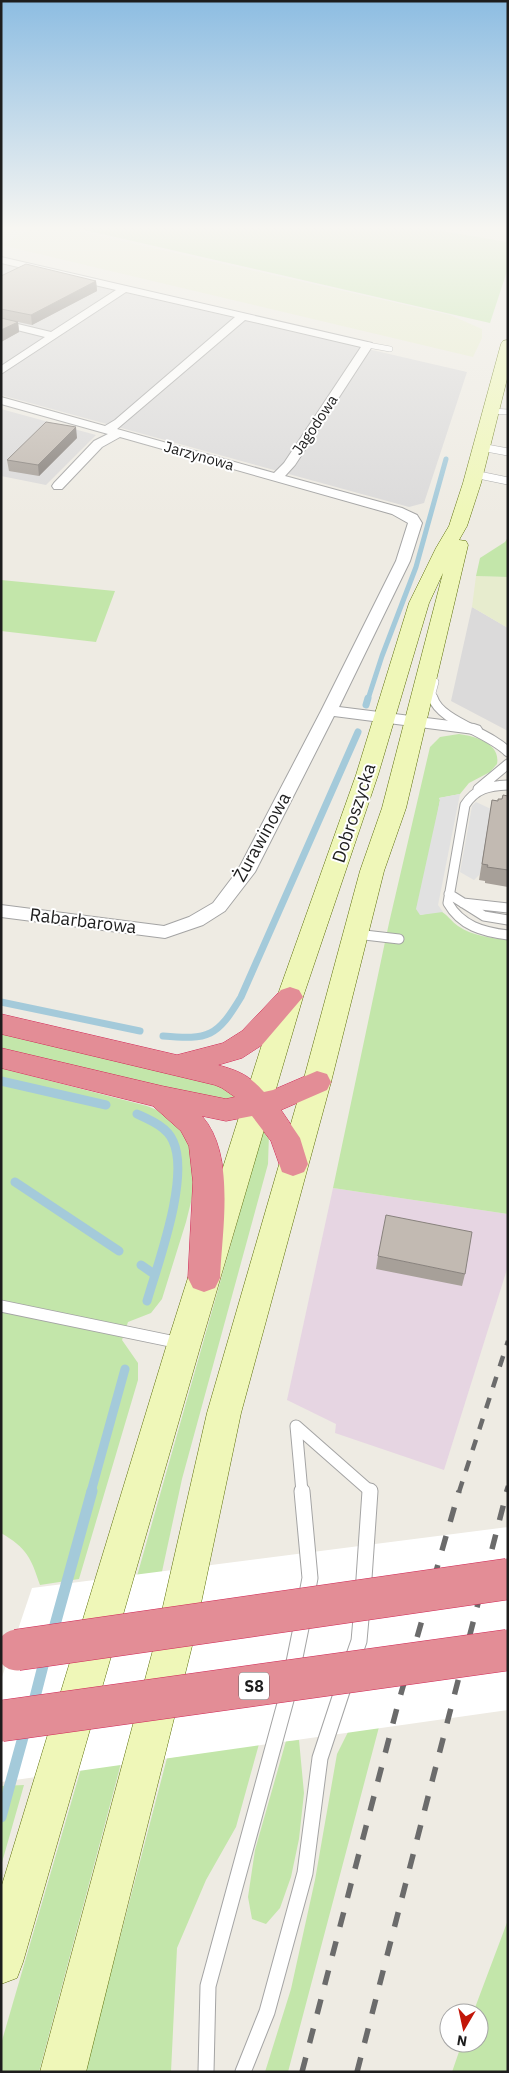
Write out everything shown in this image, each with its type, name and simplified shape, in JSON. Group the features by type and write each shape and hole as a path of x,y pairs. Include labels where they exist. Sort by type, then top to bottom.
{"highway":[{"path":"173,1065 197,1061 232,1051 252,1038 290,997"},
{"path":"1,1024 232,1080 245,1089 274,1122 285,1138 292,1164"},
{"path":"1,1058 162,1097 226,1110 278,1100 317,1082"},
{"path":"162,1097 191,1123 199,1133 206,1148 207,1188 204,1278"},
{"path":"9,1651 508,1579"},
{"name":"S8","path":"1,1721 508,1650"}],"main road":[{"name":"Dobroszycka","path":"1,1962 184,1344 290,997 353,816 419,602 445,548 458,526 491,411 503,381 508,344"},
{"name":"Dobroszycka","path":"63,2072 173,1646 224,1413 292,1164 317,1082 372,871 394,808 459,549 458,526"}],"street":[{"path":"8,325 53,336"},
{"path":"1,371 70,325"},
{"path":"58,486 119,423 230,325"},
{"path":"282,325 368,344"},
{"name":"Jagodowa","path":"276,478 289,465 368,344"},
{"name":"Jarzynowa","path":"1,400 398,511"},
{"name":"Żurawinowa","path":"165,932 196,921 219,907 246,872 404,561 415,528 412,518 398,511"},
{"path":"329,711 474,729"},
{"name":"Rabarbarowa","path":"1,911 165,932"}],"lane":[{"path":"368,344 390,349"},
{"path":"491,411 508,412"},
{"path":"481,447 508,452"},
{"path":"474,474 508,481"},
{"name":"Dobroszycka","path":"450,585 452,613"},
{"path":"436,675 432,693 440,709 452,718 494,738 508,752"},
{"path":"508,764 471,795 465,804 448,903 456,918 473,927 508,935"},
{"path":"478,789 508,785"},
{"path":"449,894 482,915 497,920 508,920"},
{"path":"463,903 508,908"},
{"path":"355,934 399,939"},
{"path":"1,1306 184,1344"},
{"path":"206,2072 208,1986 286,1704 310,1578 296,1426 371,1492 369,1525 359,1641 320,1758 305,1873 267,2012 242,2072"}],"shaded area":[{"path":"1,325 263,325 467,372 424,503 409,507 1,395"},
{"path":"1,409 96,435 46,485 1,476"},
{"path":"472,607 508,628 508,731 451,701"},
{"path":"460,794 438,905 443,912 420,915 416,909 439,798"},
{"path":"476,802 491,809 480,874 474,880 460,872 472,806"},
{"path":"333,1188 508,1214 508,1266 444,1470 335,1433 336,1424 287,1400"}],"green space":[{"path":"337,325 472,325 482,329 482,338 473,357"},
{"path":"508,537 508,577 476,576 480,558 505,542"},
{"path":"476,576 508,577 508,628 472,607"},
{"path":"1,580 115,591 96,642 1,631"},
{"path":"459,734 479,739 491,746 497,757 497,764 490,772 469,783 460,794 439,798 420,915 440,911 458,926 470,932 508,940 508,1214 333,1188 389,923 430,747 440,737"},
{"path":"1,1034 218,1085 238,1096 236,1100 210,1098 1,1048"},
{"path":"1,1068 157,1110 175,1123 187,1138 191,1148 194,1190 162,1299 151,1313 128,1322 122,1340 138,1363 138,1380 79,1579 40,1585 27,1555 10,1538 1,1533"},
{"path":"263,1131 269,1134 268,1164 182,1479 119,1771 39,2072 1,2072 1,2044 139,1569"},
{"path":"379,1727 288,2072 265,2072 291,1989 315,1880 337,1754 348,1732"},
{"path":"299,1740 304,1793 299,1839 291,1877 280,1908 266,1924 252,1919 248,1897 255,1850 286,1741"},
{"path":"259,1744 236,1827 206,1880 177,1948 171,2072 85,2072 167,1758"},
{"path":"24,1785 1,1866 1,1786"},
{"path":"508,1920 508,2072 452,2072 459,2053 489,2053 489,2003 477,2003"}],"pier":[{"path":"508,1527 508,1710 1,1782 1,1680 32,1588"}],"building":[{"path":"1,325 12,325 1,330"},
{"path":"46,422 76,427 38,465 7,460"},
{"path":"503,795 508,796 508,870 487,867 488,865 482,864 492,800 498,801 498,799 502,799"},
{"path":"386,1215 472,1232 465,1274 378,1256"}],"waterway":[{"path":"368,699 382,656 416,567 446,459"},
{"path":"366,705 368,698"},
{"path":"163,1036 202,1036 218,1028 233,1010 241,997 358,732"},
{"path":"1,1002 140,1031"},
{"path":"1,1081 106,1105"},
{"path":"137,1114 158,1124 167,1132 173,1141 177,1157 178,1176 175,1197 165,1243 147,1301"},
{"path":"15,1182 119,1251"},
{"path":"141,1265 154,1274"},
{"path":"91,1492 125,1369"},
{"path":"53,1632 92,1491"},
{"path":"33,1705 45,1658"},
{"path":"1,1817 25,1730"}],"railway":[{"path":"459,1492 508,1341"},
{"path":"506,1492 508,1486"},
{"path":"302,2072 398,1704 459,1491"},
{"path":"357,2072 507,1491"}]}
